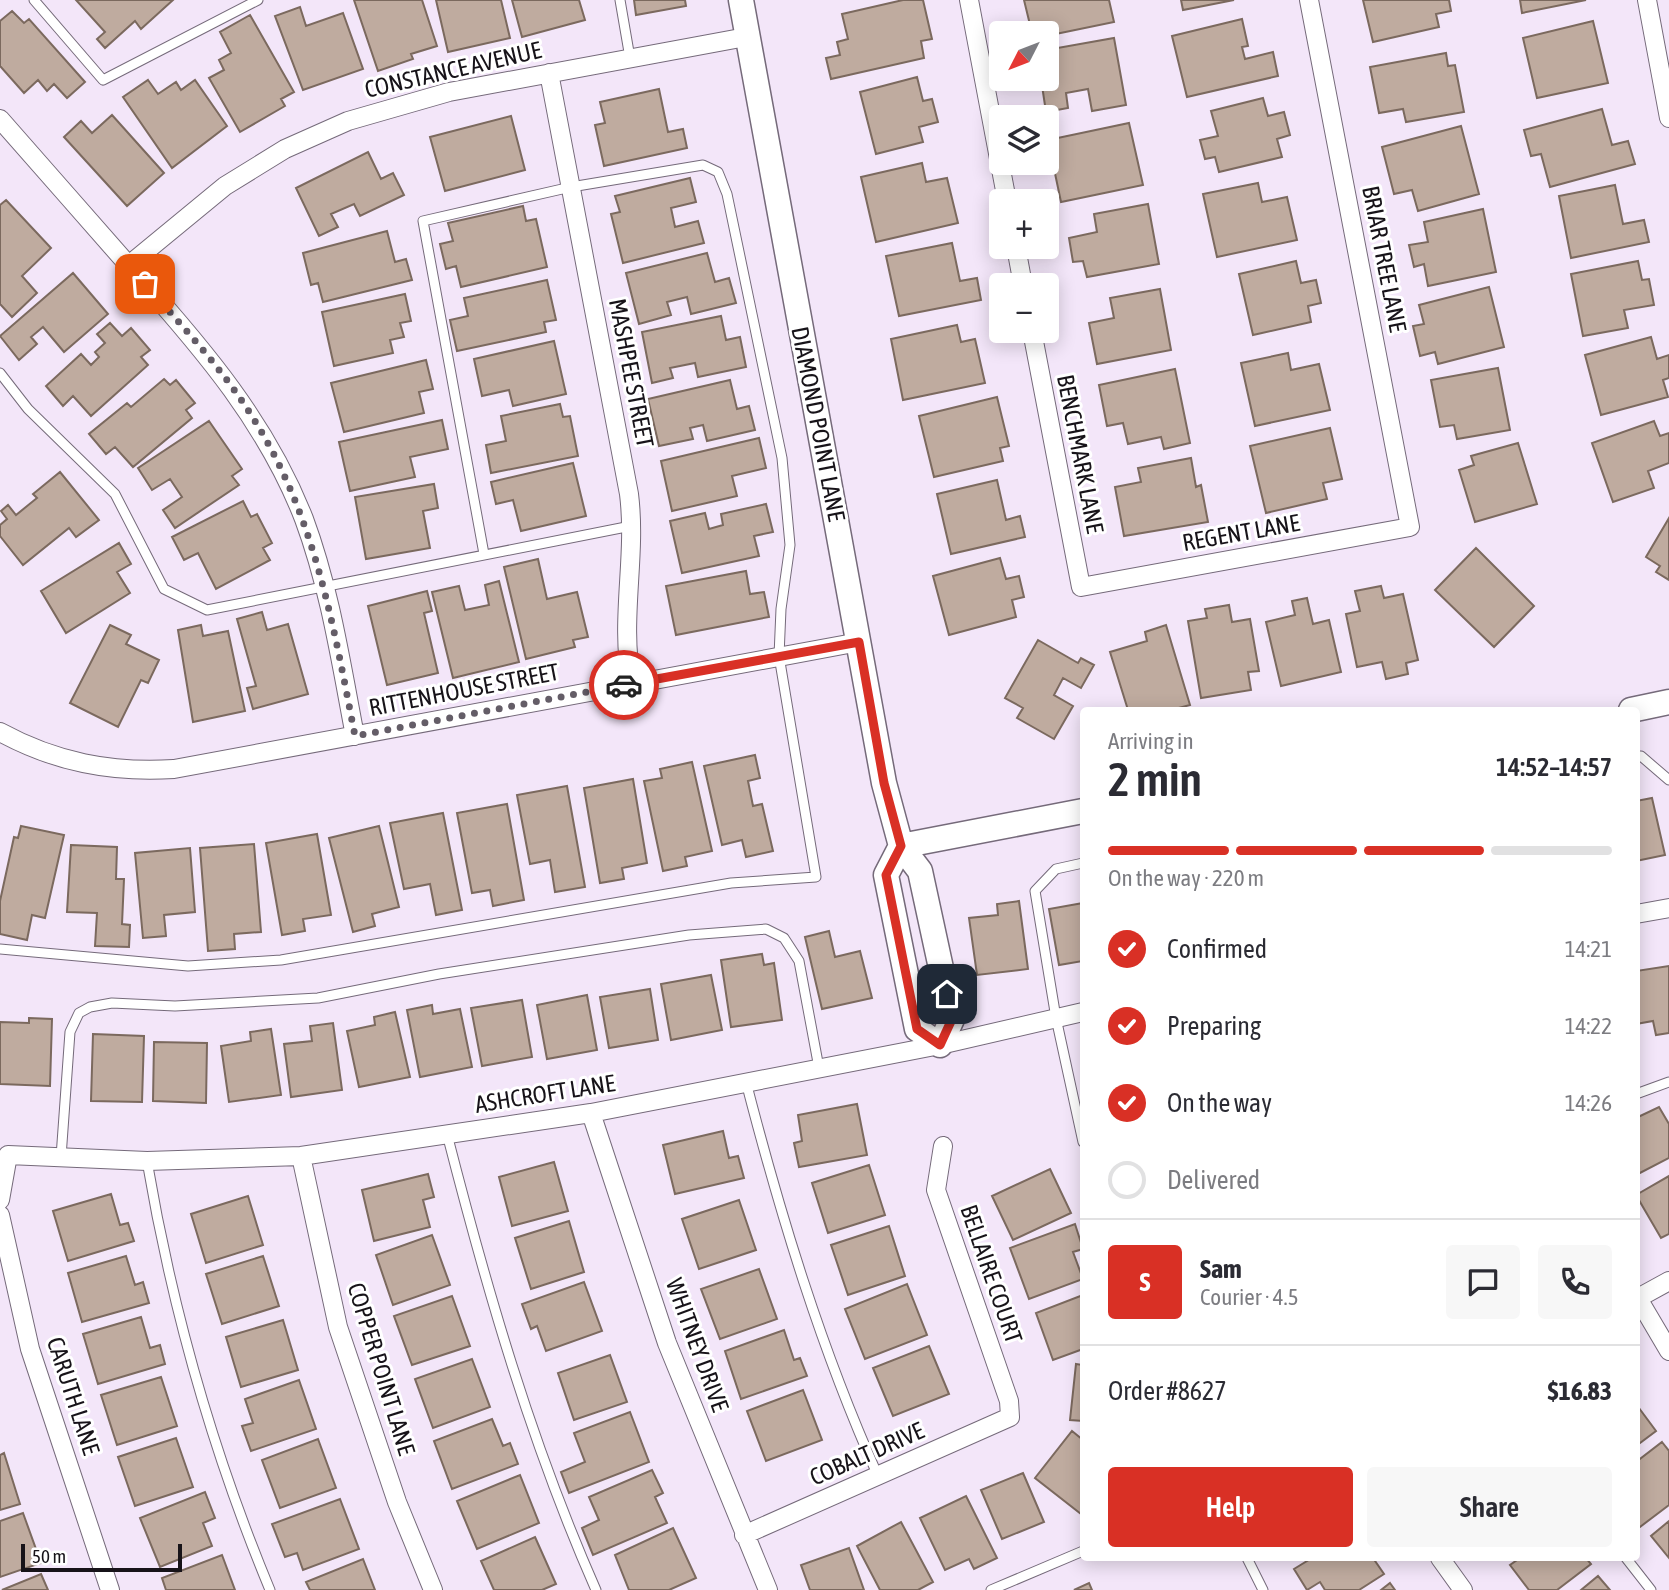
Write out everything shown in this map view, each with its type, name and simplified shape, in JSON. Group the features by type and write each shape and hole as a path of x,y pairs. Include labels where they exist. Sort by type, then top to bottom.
{"street":[{"name":"DIAMOND POINT LANE","path":"741,0 884,783 901,846 920,871 952,1019 940,1045"},
{"path":"968,0 1005,189"},
{"name":"BRIAR TREE LANE","path":"1309,0 1410,527"},
{"path":"1647,0 1669,118"},
{"name":"CONSTANCE AVENUE","path":"129,265 225,186 316,134 415,100 746,37"},
{"name":"MASHPEE STREET","path":"549,73 633,525 625,627 632,684"},
{"path":"3,129 129,265 218,369 258,425 304,519 324,585 355,736"},
{"name":"BENCHMARK LANE","path":"1034,343 1081,587"},
{"name":"REGENT LANE","path":"1081,587 1410,527"},
{"name":"RITTENHOUSE STREET","path":"0,732 69,761 121,770 147,771 200,766 859,642"},
{"path":"1640,708 1669,702"},
{"path":"940,1045 917,1029 886,875 901,846 1080,812"},
{"path":"1640,913 1669,908"},
{"name":"ASHCROFT LANE","path":"0,1200 8,1155 148,1161 301,1156 591,1113 940,1045 1080,1013"},
{"name":"WHITNEY DRIVE","path":"591,1113 667,1343 768,1590"},
{"name":"BELLAIRE COURT","path":"943,1146 936,1190 1009,1401 1010,1417"},
{"name":"COPPER POINT LANE","path":"301,1156 338,1327 397,1502 433,1590"},
{"name":"CARUTH LANE","path":"0,1214 30,1349 110,1590"},
{"path":"1640,1295 1669,1282"},
{"path":"1640,1301 1669,1351"},
{"name":"COBALT DRIVE","path":"744,1535 1010,1417"},
{"path":"1442,1561 1463,1590"}],"lane":[{"path":"34,0 103,80 258,0"},
{"path":"620,0 630,58"},
{"path":"0,949 188,966 281,960 731,883 816,877 779,656 780,608 790,545 782,458 727,194 718,172 703,165 571,187 424,221 484,554"},
{"path":"0,373 28,409 116,494 164,589 207,610 633,525"},
{"path":"1640,756 1669,780"},
{"path":"1080,864 1056,869 1035,891 1056,1018 1080,1128"},
{"path":"61,1157 70,1032 79,1013 90,1007 112,1003 175,1006 318,998 452,972 688,935 766,929 783,937 799,961 819,1068"},
{"path":"746,1082 805,1287 835,1375 878,1476"},
{"path":"1640,1093 1669,1082"},
{"path":"447,1134 499,1330 540,1450 596,1590"},
{"path":"148,1161 160,1234 189,1353 223,1467 270,1590"},
{"path":"991,1590 1080,1552"},
{"path":"1248,1561 1263,1590"},
{"path":"1628,1561 1651,1590"}],"building":[{"path":"76,0 173,0 141,29 135,21 105,48 97,39 105,32"},
{"path":"354,0 422,0 437,46 411,54 413,59 378,71"},
{"path":"436,0 501,0 510,38 448,52"},
{"path":"512,0 579,0 585,20 522,37"},
{"path":"634,0 685,0 686,6 636,15"},
{"path":"903,0 923,0 932,39 921,41 924,58 831,79 826,58 840,55 837,42 848,39 842,14"},
{"path":"1024,0 1109,0 1114,22 1059,33 1059,21 1029,21"},
{"path":"1181,0 1234,0 1183,10"},
{"path":"1363,0 1449,0 1451,11 1436,14 1439,27 1373,42"},
{"path":"1520,0 1586,0 1522,13"},
{"path":"300,7 306,26 343,13 363,69 303,90 275,16"},
{"path":"12,11 24,23 29,19 85,82 67,98 54,84 47,91 38,80 24,93 0,66 0,21"},
{"path":"250,15 294,92 281,99 285,106 240,132 209,78 224,70 219,60 231,53 220,32"},
{"path":"1242,19 1248,46 1242,47 1245,59 1273,52 1278,76 1187,97 1172,36"},
{"path":"1593,21 1608,83 1537,98 1523,38"},
{"path":"1114,38 1126,105 1092,111 1088,89 1066,93 1068,108 1059,110 1059,105 1045,105 1043,91 1059,91 1059,48"},
{"path":"1446,53 1448,66 1455,65 1464,112 1406,122 1403,109 1379,113 1370,67"},
{"path":"917,77 923,101 932,99 938,122 919,127 923,142 876,154 860,92"},
{"path":"148,80 158,94 176,82 181,90 195,80 227,126 172,168 123,97"},
{"path":"659,89 668,132 683,129 687,148 604,166 595,125 605,123 600,102"},
{"path":"1263,98 1268,116 1284,112 1290,135 1277,139 1282,157 1219,172 1215,157 1205,159 1200,140 1218,136 1211,111"},
{"path":"1602,109 1612,145 1628,141 1635,164 1550,187 1541,154 1531,156 1524,130"},
{"path":"112,115 164,173 127,206 64,137 81,121 92,133"},
{"path":"511,116 525,170 445,191 430,137"},
{"path":"1129,123 1143,185 1061,202 1055,175 1059,175 1059,138"},
{"path":"1461,126 1479,194 1418,211 1412,190 1394,194 1382,147"},
{"path":"368,152 381,179 393,173 404,195 360,216 354,204 331,214 338,227 319,236 296,188"},
{"path":"922,163 926,182 947,178 958,223 876,242 861,177"},
{"path":"690,178 696,202 671,208 675,227 698,221 704,243 623,263 611,214 620,212 615,196"},
{"path":"1258,183 1262,202 1287,197 1297,240 1217,257 1203,194"},
{"path":"1615,185 1623,224 1644,220 1649,242 1571,258 1559,196"},
{"path":"6,200 51,248 22,276 37,293 12,317 0,304 0,205"},
{"path":"1148,204 1159,264 1087,277 1083,261 1073,262 1069,238 1097,232 1094,214"},
{"path":"523,206 526,221 536,219 547,267 461,287 456,266 446,269 440,244 453,241 448,223"},
{"path":"1483,209 1496,272 1428,286 1424,264 1414,267 1409,245 1428,242 1424,222"},
{"path":"387,231 395,262 406,259 412,280 323,302 318,283 311,285 303,253"},
{"path":"952,243 960,281 977,278 981,300 899,316 886,256"},
{"path":"707,253 715,282 729,278 736,303 691,314 687,297 667,302 671,315 639,324 626,273"},
{"path":"1296,261 1301,283 1316,280 1321,303 1308,306 1311,322 1253,335 1239,274"},
{"path":"1638,261 1642,280 1649,279 1654,305 1624,310 1628,328 1583,336 1571,274"},
{"path":"73,273 108,314 64,352 43,327 31,337 37,344 19,360 0,336"},
{"path":"547,280 556,320 544,322 546,332 457,351 450,320 468,316 464,298"},
{"path":"1489,287 1504,347 1438,364 1435,352 1420,356 1413,326 1424,324 1419,305"},
{"path":"1160,289 1171,350 1097,364 1089,323 1114,318 1110,298"},
{"path":"405,294 411,321 400,323 404,337 390,340 393,353 334,366 322,312"},
{"path":"721,316 726,340 740,337 746,367 698,377 695,363 670,368 673,378 652,383 642,332"},
{"path":"110,323 122,336 131,328 150,350 141,357 148,365 91,416 73,396 63,406 46,386 81,354 91,365 99,357 95,352 105,343 97,334"},
{"path":"957,325 961,342 975,339 985,383 903,400 891,339"},
{"path":"1651,337 1657,359 1669,355 1669,378 1663,380 1668,397 1601,415 1585,355"},
{"path":"554,341 566,394 513,406 509,390 482,396 474,359"},
{"path":"1288,353 1291,370 1319,364 1330,410 1255,426 1241,363"},
{"path":"426,360 433,389 419,392 424,413 344,432 331,383"},
{"path":"1498,368 1510,430 1457,439 1454,425 1440,427 1431,380"},
{"path":"1175,369 1190,443 1164,449 1161,437 1128,444 1123,423 1107,426 1099,385"},
{"path":"164,379 170,385 176,380 195,403 186,410 192,418 133,467 115,447 106,454 89,434 127,403 131,407"},
{"path":"730,380 737,409 749,406 755,430 707,441 703,425 690,428 693,439 659,446 648,399"},
{"path":"997,397 1009,446 1000,448 1003,461 934,477 919,416"},
{"path":"560,404 563,417 570,416 578,456 491,473 486,445 506,441 501,416"},
{"path":"442,420 448,449 410,457 415,477 350,491 339,442"},
{"path":"209,421 242,469 232,476 239,485 175,528 163,510 182,497 170,479 152,490 138,468"},
{"path":"1654,421 1660,436 1669,433 1669,463 1648,471 1654,488 1613,502 1592,443"},
{"path":"1330,428 1342,479 1323,483 1327,499 1266,513 1250,446"},
{"path":"759,438 766,468 732,476 737,496 672,511 661,461"},
{"path":"1518,443 1537,504 1475,522 1459,470 1474,465 1471,456"},
{"path":"1191,458 1196,487 1201,485 1208,522 1124,536 1115,487 1141,482 1138,468"},
{"path":"573,463 586,516 521,531 513,500 496,504 491,482"},
{"path":"60,472 99,520 76,537 69,528 23,565 0,536 0,525 7,519 1,511 8,505 16,515 37,498 33,494"},
{"path":"997,480 1006,520 1020,516 1025,537 951,554 937,494"},
{"path":"434,484 438,508 423,511 430,548 366,559 355,497"},
{"path":"243,501 251,517 257,514 272,543 263,548 270,560 216,589 198,553 184,560 172,537"},
{"path":"766,504 773,532 754,536 759,556 682,573 670,521 705,513 709,529 723,525 721,514"},
{"path":"1669,518 1669,580 1656,572 1660,566 1646,557"},
{"path":"119,543 131,564 117,572 130,593 66,633 41,591"},
{"path":"1476,548 1534,606 1494,647 1435,590"},
{"path":"1000,558 1006,579 1019,576 1024,597 1012,600 1016,617 949,635 933,576"},
{"path":"538,559 547,599 577,592 588,637 573,640 575,647 526,659 504,567"},
{"path":"746,571 750,594 764,592 769,617 676,635 666,586"},
{"path":"499,581 519,662 453,678 432,592 459,586 465,610 489,605 485,585"},
{"path":"1381,586 1384,598 1403,594 1418,660 1406,663 1408,674 1386,679 1382,662 1357,667 1346,614 1360,611 1355,591"},
{"path":"427,591 432,611 424,613 438,673 387,685 368,606"},
{"path":"1307,598 1313,624 1329,620 1341,672 1281,686 1266,622 1295,615 1292,601"},
{"path":"1229,605 1232,622 1250,619 1259,671 1248,672 1251,690 1201,698 1188,621 1207,618 1205,609"},
{"path":"262,612 267,630 288,624 308,694 253,709 247,688 256,686 237,619"},
{"path":"110,625 131,635 126,644 159,660 148,683 141,680 118,727 70,703"},
{"path":"201,625 203,636 228,631 245,711 193,722 178,630"},
{"path":"1166,625 1190,705 1127,707 1110,652 1147,641 1145,632"},
{"path":"1038,640 1078,663 1081,658 1094,665 1081,688 1063,678 1054,695 1073,706 1054,739 1017,718 1023,708 1005,698"},
{"path":"755,755 760,778 748,781 753,806 762,804 773,851 746,857 742,840 722,845 704,766"},
{"path":"692,762 712,851 685,857 687,866 663,871 644,781 662,778 660,769"},
{"path":"633,779 647,863 622,868 624,879 600,883 584,788"},
{"path":"567,786 585,887 555,892 550,860 530,864 517,795"},
{"path":"1652,798 1665,855 1640,860 1640,800"},
{"path":"507,804 524,900 493,906 490,890 472,893 457,813"},
{"path":"443,813 462,910 436,915 430,884 404,889 390,823"},
{"path":"21,826 64,835 45,918 32,915 27,940 0,934 0,901 14,837 18,838"},
{"path":"379,826 399,907 372,914 375,926 353,932 329,838"},
{"path":"317,834 331,915 303,919 305,931 282,935 266,843"},
{"path":"254,844 261,932 234,934 235,949 208,951 200,848"},
{"path":"71,845 117,847 116,879 124,879 122,924 130,925 129,947 95,946 97,913 67,912"},
{"path":"190,848 195,912 164,915 166,936 143,938 135,853"},
{"path":"1019,901 1028,969 977,975 969,918 998,915 997,904"},
{"path":"1080,904 1080,962 1059,965 1049,909"},
{"path":"829,931 835,957 860,951 872,998 822,1009 805,937"},
{"path":"762,954 764,965 774,963 782,1020 731,1027 721,960"},
{"path":"1669,966 1669,1033 1656,1035 1653,1021 1640,1023 1640,970"},
{"path":"711,975 722,1030 671,1040 661,984"},
{"path":"650,989 658,1040 609,1048 600,997"},
{"path":"587,995 597,1050 547,1059 537,1005"},
{"path":"522,1000 532,1057 482,1066 471,1008"},
{"path":"432,1005 433,1014 460,1009 472,1067 420,1077 407,1010"},
{"path":"395,1012 410,1077 359,1087 347,1031 375,1025 374,1017"},
{"path":"29,1018 52,1019 50,1086 0,1084 0,1022 29,1023"},
{"path":"333,1023 342,1090 291,1097 284,1044 312,1041 310,1026"},
{"path":"271,1029 281,1095 229,1102 221,1046 251,1041 250,1032"},
{"path":"93,1034 144,1036 142,1102 91,1101"},
{"path":"154,1042 207,1043 206,1103 153,1101"},
{"path":"857,1104 867,1155 799,1167 794,1143 802,1141 798,1115"},
{"path":"1659,1107 1669,1124 1669,1158 1640,1173 1640,1116"},
{"path":"723,1131 729,1158 738,1156 744,1178 675,1194 663,1145"},
{"path":"554,1162 568,1211 512,1226 499,1177"},
{"path":"869,1165 885,1215 828,1233 812,1183"},
{"path":"1050,1169 1071,1213 1013,1240 992,1196"},
{"path":"428,1174 434,1197 423,1200 430,1227 374,1241 362,1190"},
{"path":"1669,1176 1669,1234 1661,1238 1640,1202 1640,1193"},
{"path":"111,1194 120,1225 128,1223 134,1241 68,1261 53,1211"},
{"path":"248,1196 263,1245 206,1263 191,1214"},
{"path":"739,1200 756,1250 699,1269 682,1219"},
{"path":"569,1221 584,1272 531,1289 515,1238"},
{"path":"1075,1224 1080,1250 1073,1252 1080,1271 1080,1280 1029,1299 1010,1248"},
{"path":"889,1226 905,1276 848,1295 831,1245"},
{"path":"432,1235 450,1285 393,1305 376,1255"},
{"path":"126,1256 135,1285 143,1282 149,1303 82,1322 68,1273"},
{"path":"263,1256 279,1306 222,1324 206,1274"},
{"path":"759,1269 777,1319 720,1339 701,1289"},
{"path":"584,1282 602,1331 546,1351 537,1326 531,1329 522,1304"},
{"path":"907,1284 927,1335 865,1359 845,1309"},
{"path":"452,1296 470,1346 412,1365 394,1316"},
{"path":"1080,1296 1080,1350 1053,1360 1036,1313"},
{"path":"141,1317 150,1348 160,1345 165,1364 98,1384 83,1334"},
{"path":"283,1320 298,1370 241,1387 226,1337"},
{"path":"784,1330 794,1360 800,1358 807,1376 741,1399 725,1351"},
{"path":"929,1346 949,1394 893,1416 873,1368"},
{"path":"610,1355 627,1402 574,1420 558,1373"},
{"path":"472,1359 490,1407 433,1428 415,1379"},
{"path":"1076,1364 1080,1365 1080,1421 1070,1420"},
{"path":"161,1377 177,1426 117,1445 101,1395"},
{"path":"299,1380 316,1429 251,1451 242,1426 253,1423 245,1399"},
{"path":"803,1390 822,1440 766,1461 747,1411"},
{"path":"1640,1409 1656,1431 1640,1443"},
{"path":"630,1412 649,1462 569,1493 561,1472 585,1462 574,1433"},
{"path":"492,1419 503,1446 510,1443 518,1464 452,1489 434,1441"},
{"path":"1072,1431 1080,1438 1080,1513 1035,1478"},
{"path":"176,1438 193,1487 135,1506 118,1457"},
{"path":"318,1439 336,1488 280,1508 262,1460"},
{"path":"1662,1442 1669,1451 1669,1505 1640,1527 1640,1459"},
{"path":"4,1453 20,1504 0,1510 0,1455"},
{"path":"652,1470 663,1493 655,1497 667,1523 593,1555 582,1528 599,1520 589,1497"},
{"path":"1023,1473 1044,1522 1002,1539 981,1490"},
{"path":"520,1475 539,1523 477,1549 457,1501"},
{"path":"205,1492 215,1518 203,1523 212,1546 160,1567 140,1518"},
{"path":"966,1496 997,1558 974,1569 969,1559 945,1570 920,1518"},
{"path":"340,1499 359,1549 303,1570 297,1553 285,1557 272,1524"},
{"path":"23,1513 41,1563 0,1577 0,1521"},
{"path":"1669,1521 1669,1558 1651,1536"},
{"path":"901,1522 933,1582 918,1590 880,1590 857,1546"},
{"path":"673,1528 696,1578 669,1590 629,1590 615,1555"},
{"path":"535,1537 556,1584 542,1590 494,1590 481,1561"},
{"path":"849,1548 864,1590 810,1590 801,1565"},
{"path":"222,1555 235,1590 166,1590 162,1578"},
{"path":"363,1559 375,1590 310,1590 306,1582"},
{"path":"1307,1561 1375,1561 1384,1574 1359,1590 1325,1590 1320,1582 1307,1590 1294,1569"},
{"path":"1516,1561 1588,1561 1591,1564 1557,1590 1529,1590 1510,1565"},
{"path":"41,1574 48,1590 2,1590"},
{"path":"1598,1576 1610,1590 1581,1590"},
{"path":"1089,1583 1092,1590 1074,1590"},
{"path":"1390,1583 1395,1590 1381,1590"}],"way so far":[{"path":"145,284 196,342 239,397 258,425 290,487 304,519 324,585 355,736 624,685"}],"route":[{"path":"624,685 859,642 884,783 901,846 886,875 917,1029 940,1045 952,1019 947,994"}]}
